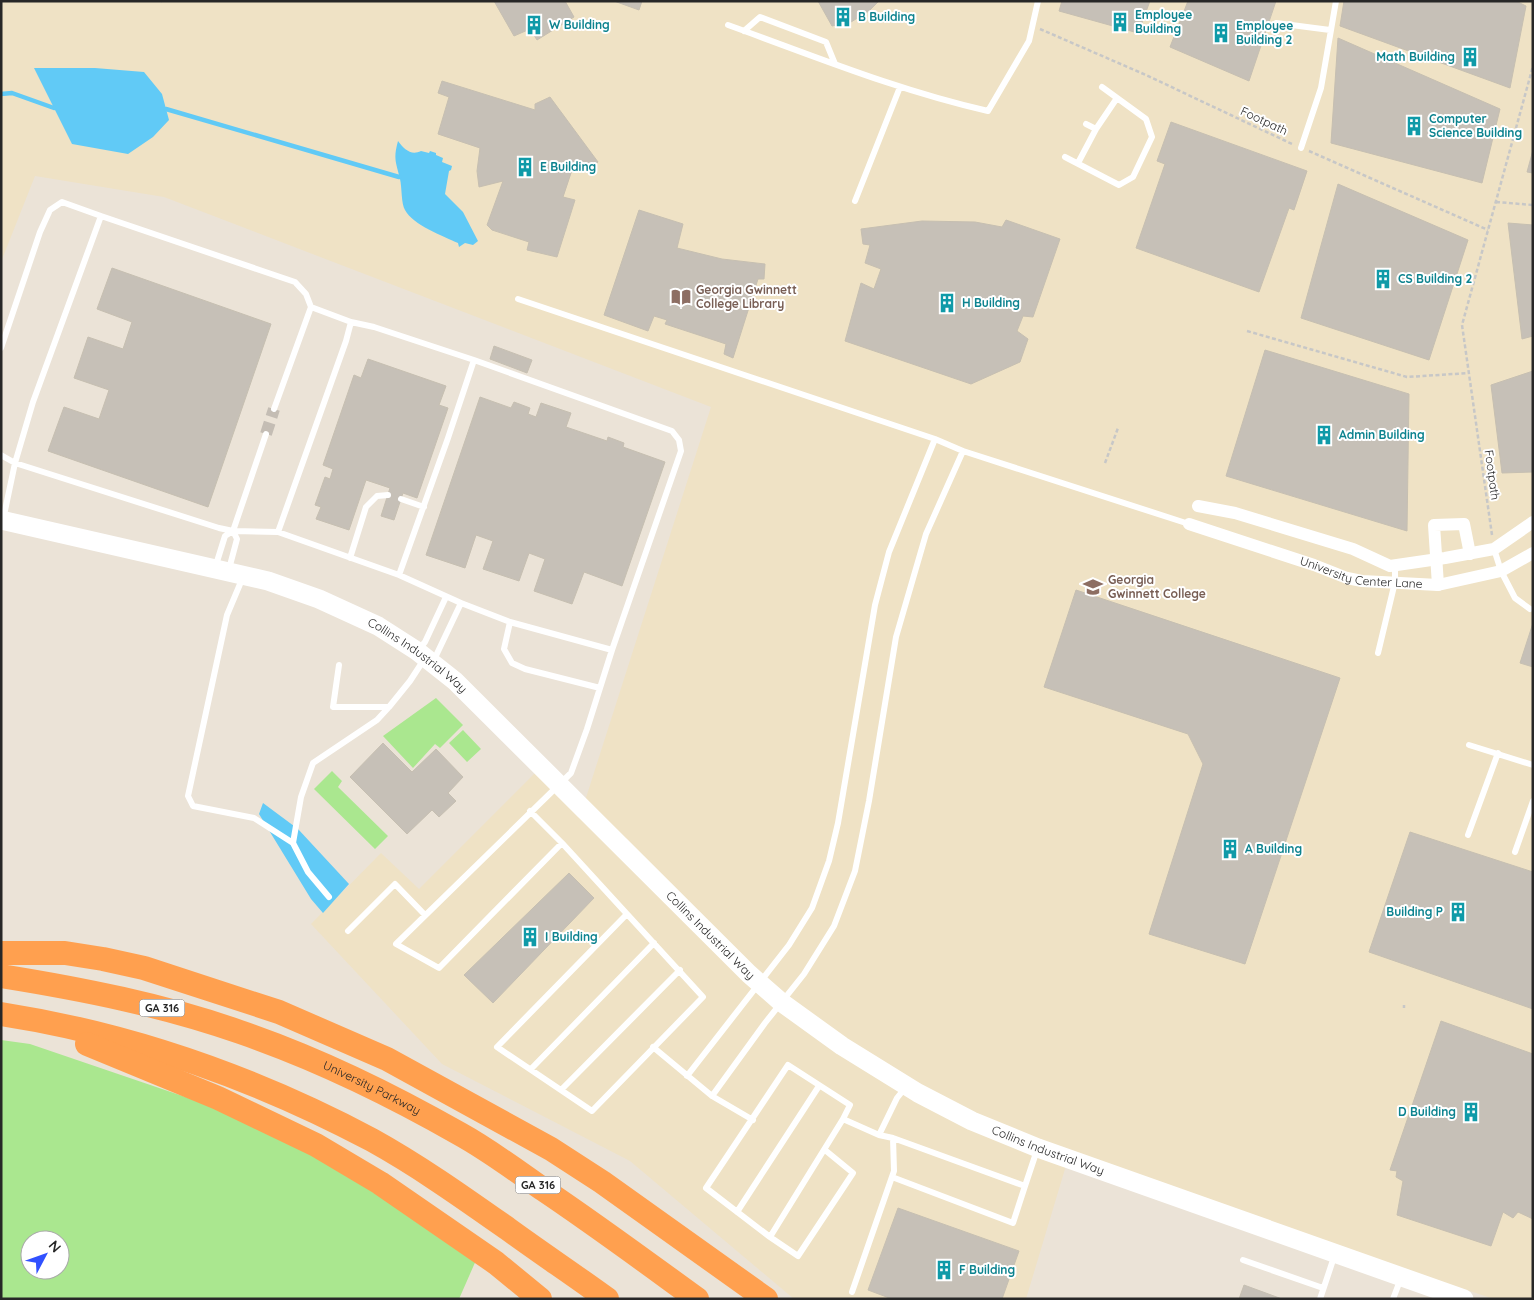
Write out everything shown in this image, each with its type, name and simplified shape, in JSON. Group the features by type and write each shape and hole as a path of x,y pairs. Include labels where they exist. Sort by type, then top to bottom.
{"highway":[{"path":"1,953 65,954 128,964 201,985 279,1012 387,1059 551,1149 602,1182 766,1299"},
{"name":"University Parkway","path":"1,976 68,986 142,1003 240,1032 370,1086 461,1134 513,1168 697,1299"},
{"path":"10,1015 90,1032 160,1051 248,1083 322,1115 374,1141 450,1188 607,1299"},
{"path":"10,1015 218,1098 316,1145 380,1183 496,1263 540,1299"}],"street":[{"name":"University Center Lane","path":"1198,506 1235,513 1353,549 1390,566 1494,549 1533,522"},
{"name":"Collins Industrial Way","path":"2,521 268,581 319,599 378,626 425,657 455,681 760,984 781,1002 842,1046 906,1086 972,1121 1038,1148 1464,1299"},
{"name":"University Center Lane","path":"1189,524 1314,565 1347,578 1362,581 1438,585 1501,571 1533,553"},
{"path":"1438,585 1434,525 1464,524 1470,554"}],"lane":[{"path":"728,25 900,87 988,112 1029,41 1038,1"},
{"path":"1301,148 1321,88 1336,1"},
{"path":"744,31 760,17 826,42 835,64"},
{"path":"1276,23 1330,30"},
{"path":"855,201 900,87"},
{"path":"1065,157 1120,185 1133,177 1152,137 1146,119 1102,87"},
{"path":"1078,163 1096,129 1117,98"},
{"path":"1086,124 1096,129"},
{"path":"1,348 40,232 50,210 62,202 296,282 306,294 311,307 274,409"},
{"path":"2,521 15,463 33,402 101,216"},
{"path":"518,299 935,439 963,451 1189,524"},
{"path":"311,307 351,322 374,327 474,360 672,430 679,440 681,451 570,773 396,944 439,968 562,843"},
{"path":"278,532 346,341 351,322"},
{"path":"399,575 474,360"},
{"path":"266,434 233,530 225,536 229,572 227,615 188,796 193,806 254,818 293,843 308,872 329,897"},
{"path":"687,1076 789,946 812,908 830,861 840,816 874,605 889,552 935,439"},
{"path":"712,1096 781,1002 804,974 834,926 855,871 869,801 896,637 926,534 963,451"},
{"path":"1,455 15,463 219,528 278,532 399,575 461,604 510,622 612,650"},
{"path":"350,558 366,507 376,496 388,495"},
{"path":"401,499 424,507"},
{"path":"229,572 237,539 233,530"},
{"path":"1494,549 1501,571 1515,598 1530,609"},
{"path":"1378,653 1395,582 1395,565"},
{"path":"425,657 425,642 446,597"},
{"path":"293,843 301,797 313,763 377,720 410,681 461,604"},
{"path":"510,622 504,649 512,663 525,669 600,688"},
{"path":"339,665 333,707 389,707"},
{"path":"1469,745 1533,764"},
{"path":"1468,835 1498,753"},
{"path":"1515,852 1533,801"},
{"path":"530,811 562,843 703,997 592,1111 497,1047 627,914"},
{"path":"348,931 395,884 425,915"},
{"path":"531,1070 654,943"},
{"path":"561,1090 680,970"},
{"path":"653,1047 712,1096 753,1120"},
{"path":"770,1237 825,1150 850,1105 788,1065 706,1188 770,1237 798,1256 853,1173 825,1150"},
{"path":"737,1212 819,1086"},
{"path":"879,1135 897,1098 906,1086"},
{"path":"843,1119 879,1135 893,1138 1025,1186"},
{"path":"852,1292 894,1171 893,1138"},
{"path":"892,1176 1013,1223 1038,1148"},
{"path":"1320,1299 1335,1253"},
{"path":"1243,1260 1323,1288"},
{"path":"1393,1299 1402,1277"}],"path":[{"name":"Footpath","path":"1033,26 1301,148 1488,230"},
{"name":"Footpath","path":"1494,549 1462,325 1533,66"},
{"path":"1496,202 1533,205"},
{"path":"1248,331 1407,377 1469,374"},
{"path":"1105,463 1118,428"}],"shaded area":[{"name":"Georgia Gwinnett College","path":"1,1 1533,1 1533,1299 1494,1299 1068,1159 1026,1299 794,1299 630,1161 442,1064 311,924 381,853 419,889 540,768 584,804 711,407 164,197 35,176 1,262"}],"green space":[{"path":"436,698 463,725 440,748 435,744 413,768 383,736"},
{"path":"463,730 481,749 467,762 449,743"},
{"path":"332,771 342,781 338,787 388,836 375,849 314,789"},
{"path":"1,1040 30,1044 268,1125 477,1258 459,1299 1,1299"}],"water":[{"path":"34,68 95,68 144,72 162,94 169,120 153,137 128,154 72,144"},
{"path":"398,141 405,149 414,153 421,151 429,153 430,151 436,153 436,155 443,158 442,162 452,166 449,171 445,194 463,212 478,241 473,245 465,243 459,247 458,243 421,225 405,210 396,160"},
{"path":"263,803 298,829 349,884 323,913 311,899 259,814"}],"building":[{"name":"W Building","path":"494,1 565,1 574,17 537,40 530,29 514,36"},
{"path":"614,1 642,1 639,10"},
{"name":"B Building","path":"818,1 879,1 869,11 851,22 832,26"},
{"name":"Employee Building","path":"1062,1 1150,1 1138,33 1059,11"},
{"name":"Employee Building 2","path":"1188,1 1276,1 1249,81 1170,47"},
{"name":"Math Building","path":"1344,1 1516,1 1526,6 1510,88 1340,26"},
{"name":"Computer Science Building","path":"1338,38 1500,109 1482,183 1331,143"},
{"name":"E Building","path":"442,81 535,110 535,104 550,97 598,162 585,172 574,164 563,197 575,200 557,257 527,250 529,242 492,230 487,225 503,181 479,187 477,171 480,148 438,134 449,97 438,93"},
{"path":"1171,122 1307,171 1294,210 1289,208 1259,292 1136,248 1165,164 1157,161"},
{"path":"1533,150 1533,173 1527,172"},
{"name":"CS Building 2","path":"1338,184 1468,240 1429,360 1301,318"},
{"name":"Georgia Gwinnett College Library","path":"639,210 683,224 677,248 722,259 765,264 764,279 758,279 733,358 724,354 726,344 665,324 667,320 654,316 648,331 604,315"},
{"name":"H Building","path":"1006,220 1060,239 1033,317 1023,316 1017,331 1028,339 1020,362 971,384 845,341 861,283 874,289 881,269 865,263 870,245 863,244 861,229 922,221 975,222 1002,227"},
{"path":"1508,223 1533,225 1533,336 1522,339"},
{"path":"112,268 271,324 208,507 48,451 64,407 99,419 109,390 74,378 88,337 123,349 132,322 97,309"},
{"path":"494,346 532,360 527,373 490,359"},
{"name":"Admin Building","path":"1265,350 1409,394 1407,531 1226,476"},
{"path":"368,359 446,386 439,405 448,408 417,498 403,493 394,520 381,516 390,488 366,480 349,530 316,519 321,507 315,505 325,477 330,479 333,469 323,465 354,375 361,378"},
{"path":"1533,371 1533,472 1502,473 1491,385"},
{"path":"480,397 511,408 514,402 530,408 528,414 536,417 541,403 571,413 566,427 607,441 608,437 624,443 623,447 665,462 622,586 584,572 572,604 534,591 545,559 529,553 519,581 483,569 493,541 476,535 465,568 426,555"},
{"name":"A Building","path":"1076,590 1340,678 1245,964 1149,934 1203,764 1188,734 1044,687"},
{"path":"1533,623 1533,667 1520,663"},
{"path":"383,743 412,772 436,749 463,777 448,793 456,801 439,817 432,810 407,834 350,777"},
{"name":"Building P","path":"1410,832 1533,872 1533,1009 1369,952"},
{"name":"I Building","path":"569,873 594,898 493,1003 464,975"},
{"name":"D Building","path":"1441,1021 1533,1054 1533,1219 1518,1212 1513,1218 1503,1212 1491,1246 1397,1215 1403,1181 1396,1177 1397,1171 1390,1170"},
{"name":"F Building","path":"898,1208 1019,1251 1002,1299 892,1299 868,1290"},
{"path":"1244,1285 1282,1299 1239,1299"}],"waterway":[{"path":"1,94 12,93 54,108"},
{"path":"166,109 399,177"}],"tunnel":[{"path":"266,434 274,409"}],"place":[{"name":"B Building","path":"843,17"},
{"name":"Employee Building","path":"1120,22"},
{"name":"W Building","path":"534,25"},
{"name":"Employee Building 2","path":"1221,33"},
{"name":"Math Building","path":"1470,57"},
{"name":"Computer Science Building","path":"1414,126"},
{"name":"E Building","path":"525,167"},
{"name":"CS Building 2","path":"1383,279"},
{"name":"Georgia Gwinnett College Library","path":"681,297"},
{"name":"H Building","path":"947,303"},
{"name":"Admin Building","path":"1324,435"},
{"name":"Georgia Gwinnett College","path":"1093,587"},
{"name":"A Building","path":"1230,849"},
{"name":"Building P","path":"1458,912"},
{"name":"I Building","path":"530,937"},
{"name":"D Building","path":"1471,1112"},
{"name":"F Building","path":"944,1270"}]}
